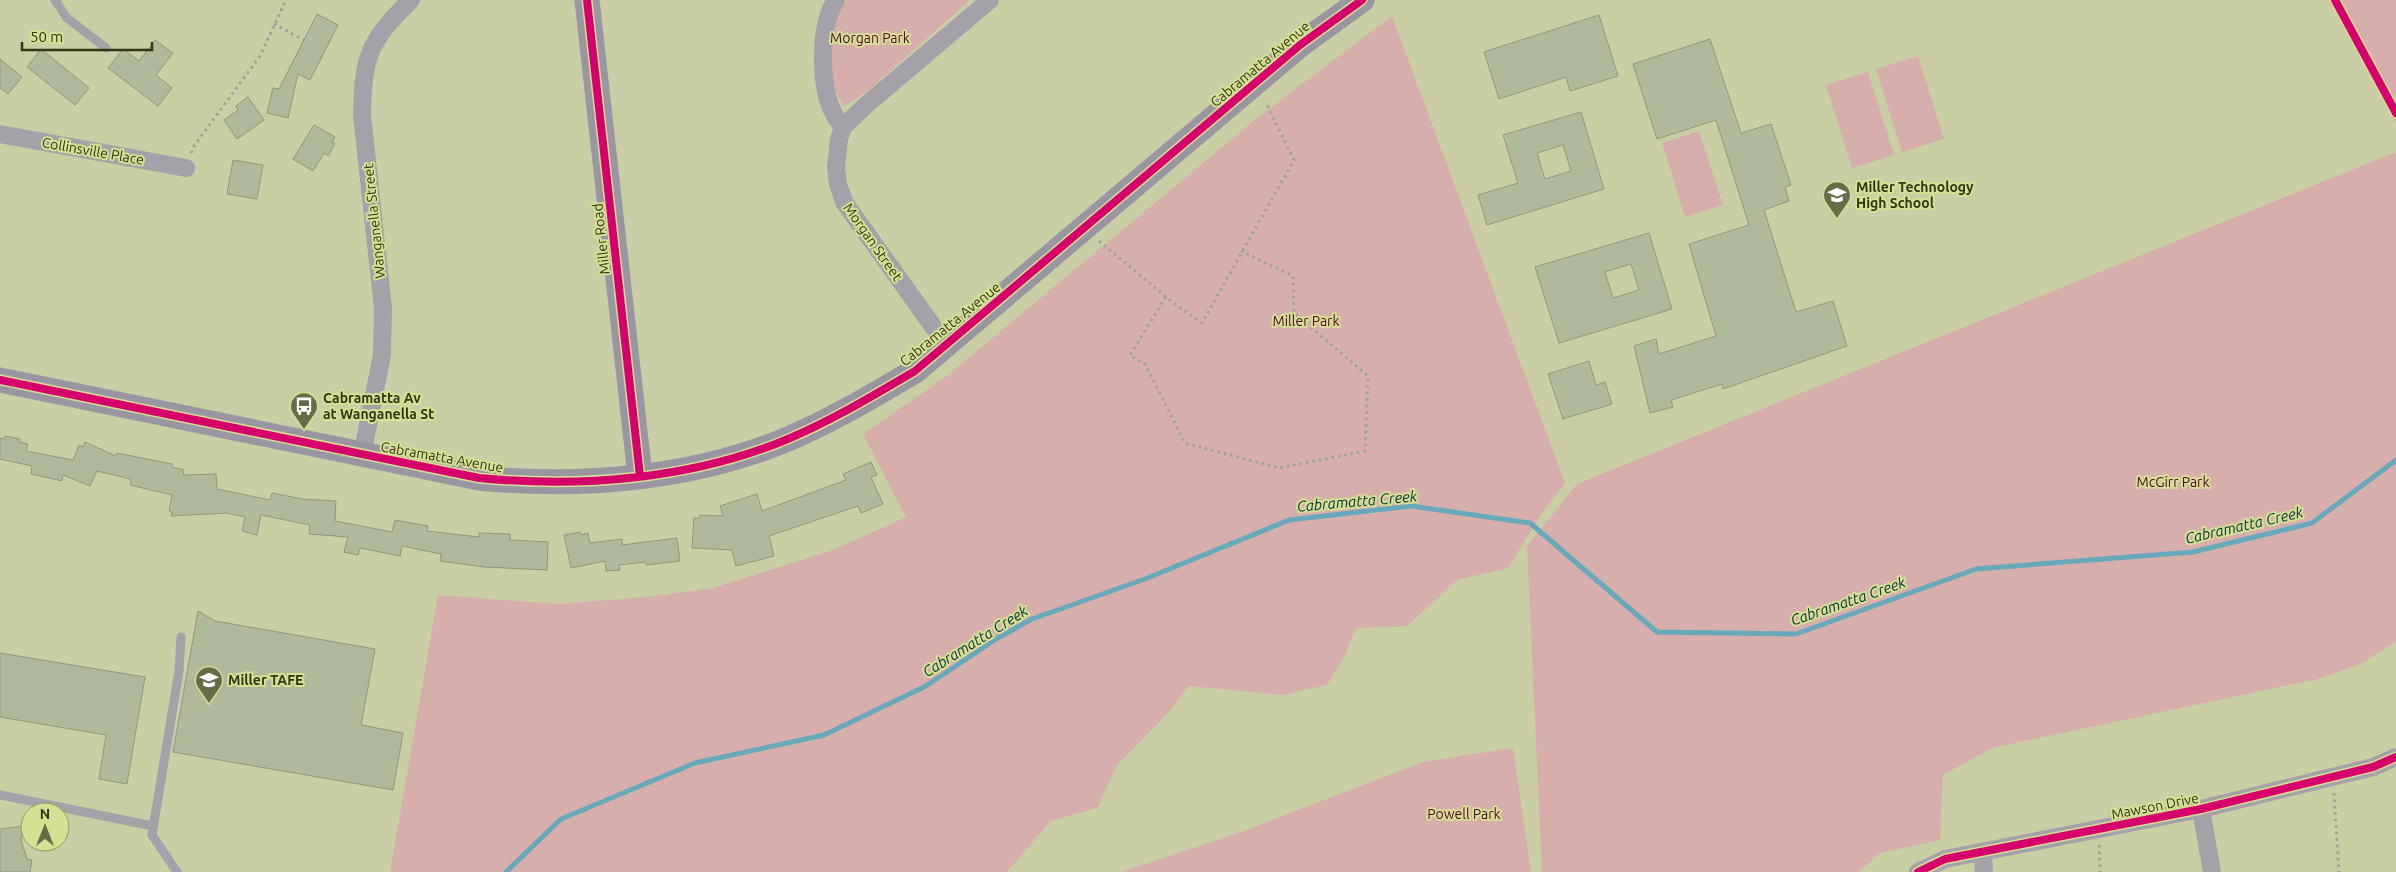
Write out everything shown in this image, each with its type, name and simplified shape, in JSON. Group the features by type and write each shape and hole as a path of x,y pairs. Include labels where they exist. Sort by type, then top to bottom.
{"street":[{"name":"Wanganella Street","path":"362,456 382,355 384,308 362,115 362,86 367,58 378,38 391,20 411,0"},
{"name":"Miller Road","path":"587,0 640,476"},
{"path":"836,0 824,30 823,54 827,97 834,115 844,127 865,106 990,0"},
{"name":"Cabramatta Avenue","path":"0,380 362,456 479,478 513,481 583,482 640,476 724,460 789,438 861,404 915,371 947,346 1300,44 1362,0"},
{"name":"Morgan Street","path":"844,127 839,139 836,168 838,184 844,202 947,346"},
{"name":"Collinsville Place","path":"0,134 186,168"},
{"name":"Mawson Drive","path":"1918,872 1945,859 2200,809 2373,768 2396,757"},
{"path":"2200,809 2212,872"},
{"path":"1983,853 1984,872"}],"lane":[{"path":"55,0 67,18 106,48"},
{"path":"177,872 152,835 152,826 179,671 181,637"},
{"path":"0,795 152,826"}],"path":[{"path":"186,168 194,146 260,56 286,0"},
{"path":"274,24 304,40"},
{"path":"1098,240 1166,297 1202,323 1294,160 1266,103"},
{"path":"1166,297 1130,355 1145,364 1185,443 1279,468 1365,451 1368,376 1294,313 1293,276 1241,252"},
{"path":"2333,777 2339,872"},
{"path":"2098,830 2100,872"}],"green space":[{"name":"Morgan Park","path":"847,0 970,0 869,90 844,106 832,79 829,46 832,23"},
{"path":"2330,0 2396,0 2396,123"},
{"name":"Miller Park","path":"1392,16 1565,483 1542,513 1508,568 1457,580 1407,626 1356,628 1344,657 1327,685 1283,695 1189,686 1170,711 1117,765 1097,808 1051,821 1007,872 390,872 438,595 558,604 648,597 713,588 833,550 906,517 863,434 947,376 1262,114"},
{"path":"1918,56 1944,139 1902,152 1876,69"},
{"path":"1868,72 1894,155 1852,168 1826,85"},
{"path":"1699,131 1723,205 1685,217 1662,143"},
{"name":"McGirr Park","path":"2396,152 2396,641 2361,664 2318,679 1992,748 1943,775 1940,840 1880,853 1858,872 1542,872 1527,546 1577,484"},
{"name":"Powell Park","path":"1513,748 1531,872 1121,872 1241,832 1423,762"}],"building":[{"path":"317,14 338,25 310,80 298,74 288,118 267,113 273,88 279,89"},
{"path":"1599,15 1618,76 1570,91 1566,77 1499,99 1484,52"},
{"path":"1710,39 1741,133 1771,124 1791,185 1785,187 1789,201 1764,210 1796,312 1833,301 1847,346 1723,389 1722,384 1671,400 1673,407 1650,413 1634,346 1656,339 1659,354 1716,336 1689,244 1749,225 1716,120 1657,139 1633,64"},
{"path":"155,40 173,53 156,75 172,88 158,106 108,68 123,49 139,61"},
{"path":"41,49 89,88 75,105 27,67"},
{"path":"0,59 22,77 8,94 0,88"},
{"path":"248,97 264,120 237,139 224,120 238,110 236,106"},
{"path":"1581,112 1604,189 1487,225 1478,195 1518,183 1503,135","holes":["1563,145 1571,171 1545,179 1537,153"]},
{"path":"314,125 335,137 332,142 335,144 328,156 324,153 313,171 293,159"},
{"path":"233,160 263,165 257,199 227,194"},
{"path":"1649,233 1672,309 1559,343 1535,267","holes":["1631,264 1639,290 1613,298 1605,272"]},
{"path":"1589,361 1596,385 1605,382 1612,404 1563,419 1548,374"},
{"path":"5,436 20,439 19,442 28,444 26,451 73,460 79,445 83,447 85,442 116,456 117,453 172,464 172,467 184,470 183,475 216,474 217,489 270,500 272,493 302,499 336,501 335,521 392,532 395,520 428,526 427,531 479,537 479,533 510,534 510,540 548,542 547,570 484,567 440,561 441,554 402,546 400,556 360,548 358,555 344,552 348,537 309,534 310,525 261,515 257,535 242,531 245,517 227,513 171,516 172,512 169,511 172,495 130,485 131,479 97,471 90,486 63,475 62,481 31,474 32,466 0,459 0,438 5,439"},
{"path":"871,462 877,475 871,477 883,504 861,513 858,506 769,536 774,556 736,566 732,550 692,548 694,518 700,518 700,515 723,516 720,506 757,494 762,511 846,480 843,474"},
{"path":"580,532 581,535 588,533 590,543 622,539 622,545 677,538 680,561 646,565 645,562 619,565 620,570 606,571 605,561 571,568 564,535"},
{"path":"198,611 215,621 375,649 361,725 403,733 393,790 173,752"},
{"path":"0,653 145,677 127,784 99,779 106,735 0,717"},
{"path":"20,826 20,852 25,852 27,859 32,860 30,872 0,872 0,829"}],"waterway":[{"name":"Cabramatta Creek","path":"506,872 561,819 695,763 824,735 926,686 996,639 1032,619 1145,579 1289,520 1411,506 1530,523 1657,632 1796,634 1976,569 2193,552 2312,523 2396,460"}],"cycle path":[{"path":"587,0 640,476"},
{"path":"0,380 479,478 557,482 597,481 675,472 751,453 805,432 915,371 1300,45 1362,0"},
{"path":"2335,0 2396,113"},
{"path":"1918,872 1945,859 2201,809 2373,767 2396,757"}],"place":[{"name":"Miller Technology High School","path":"1837,219"},
{"name":"Cabramatta Av at Wanganella St","path":"304,430"},
{"name":"Miller TAFE","path":"209,704"}]}
